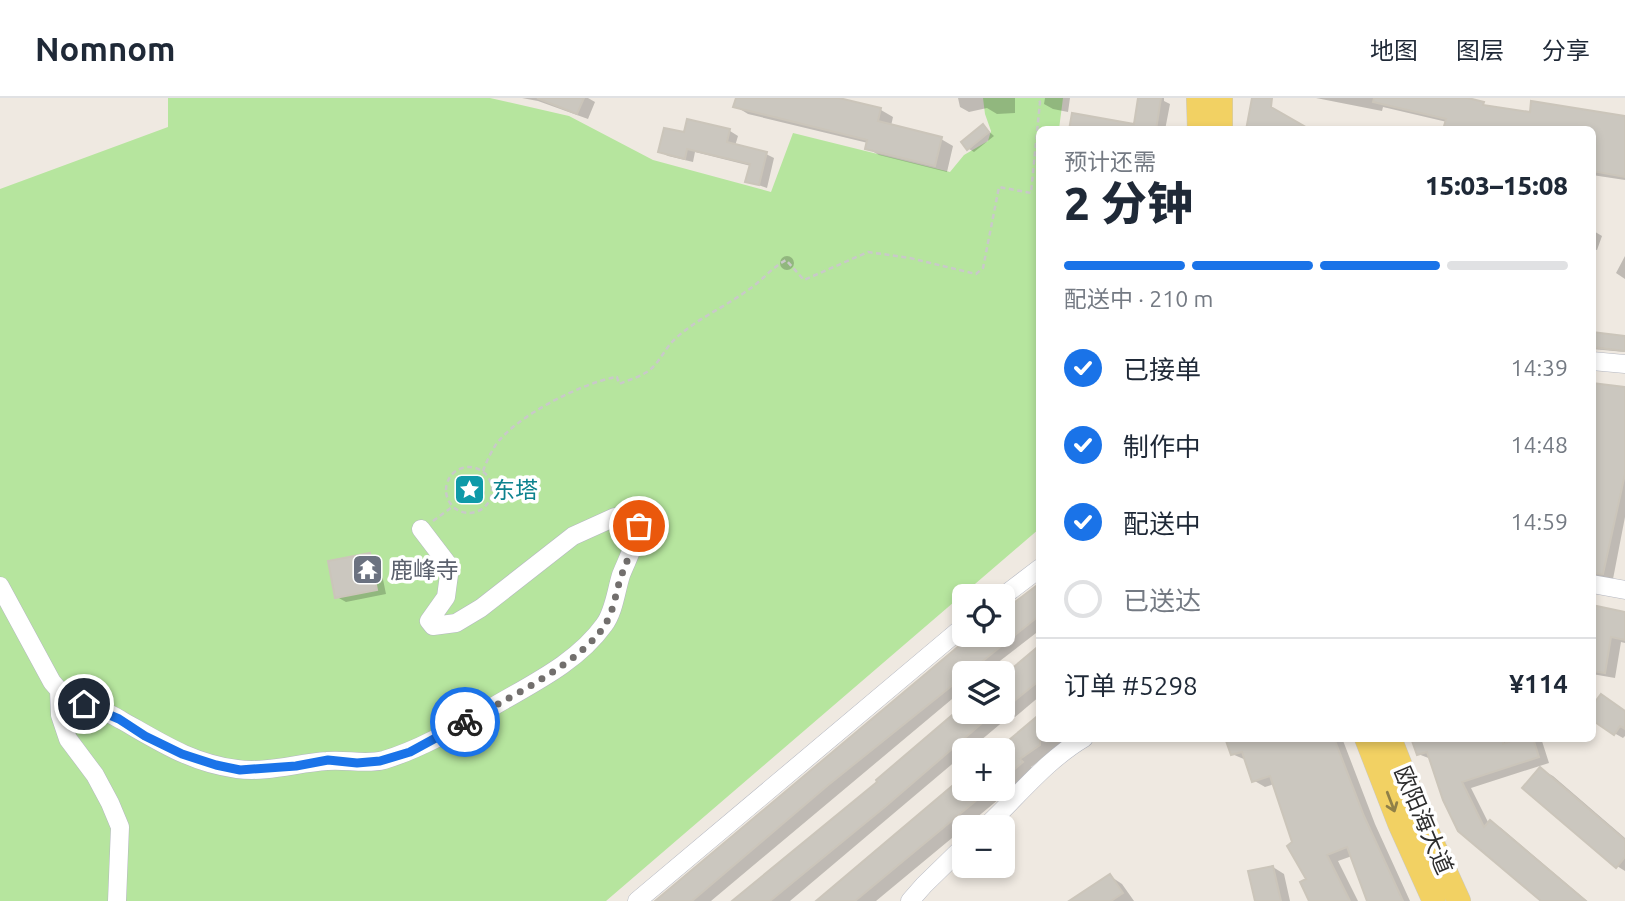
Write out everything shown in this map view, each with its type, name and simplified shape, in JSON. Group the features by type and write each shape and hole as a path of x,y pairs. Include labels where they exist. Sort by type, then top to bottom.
{"main road":[{"path":"1198,98 1199,126"},
{"path":"1221,98 1221,126"},
{"name":"欧阳海大道","path":"1368,742 1399,823 1434,901"},
{"name":"欧阳海大道","path":"1392,742 1420,815 1460,901"}],"street":[{"path":"1596,361 1625,365"},
{"path":"0,586 52,682 59,690 182,754 240,770 296,766 328,760 357,763 380,761 410,752 524,691 587,645 606,623 622,573 634,550 639,526 632,517 615,517 573,536 481,608 456,623 433,626 429,621 446,597 450,567 421,529"},
{"path":"1015,587 1036,571"},
{"path":"1596,585 1625,590"},
{"path":"637,901 952,636"},
{"path":"59,690 60,715 68,738 95,775 120,827 117,901"},
{"path":"998,815 1039,772 1079,742"},
{"path":"910,901 923,884 952,857"}],"path":[{"path":"1038,98 1038,126"},
{"path":"482,471 495,445 517,423 538,409 603,379 617,377 620,384 643,375 655,365 676,338 695,322 760,282 775,266 786,260 804,280 868,251 976,274 983,268 999,187 1031,193 1036,142"},
{"path":"460,468 482,471 488,476 493,491 487,505 474,513 466,513 452,507 446,493 449,478 460,468"},
{"path":"442,516 452,507"}],"green space":[{"path":"168,98 490,98 569,116 653,160 771,192 793,133 950,172 964,155 988,141 991,131 983,98 1063,98 1059,126 1036,126 1036,532 975,584 952,584 952,604 606,901 0,901 0,189 168,127"}],"building":[{"path":"537,98 584,98 577,114"},
{"path":"736,98 839,98 881,108 878,121 942,137 935,166 865,149 867,140 733,107"},
{"path":"1138,98 1161,98 1157,126 1070,126 1072,113 1134,124"},
{"path":"1252,98 1272,98 1271,107 1304,126 1247,126"},
{"path":"1374,98 1468,98 1484,102 1483,105 1530,112 1531,101 1625,116 1625,177 1596,172 1596,126 1444,126 1446,119 1373,102"},
{"path":"687,119 730,129 727,142 767,152 759,185 745,182 750,164 687,149 685,159 658,152 664,128 684,132"},
{"path":"983,124 989,132 967,150 961,142"},
{"path":"1596,332 1625,336 1625,351 1596,347"},
{"path":"1596,383 1625,387 1625,474 1603,574 1596,573"},
{"path":"469,478 477,481 480,489 477,497 469,500 461,497 458,489 461,481"},
{"path":"370,553 377,590 335,598 328,561"},
{"path":"1036,586 1036,618 1015,635 1015,602"},
{"path":"1596,606 1625,612 1625,640 1611,637 1605,673 1596,672"},
{"path":"958,647 1000,647 983,661 952,661 952,686 827,786 692,901 655,901"},
{"path":"1036,648 1036,683 1015,700 1015,666"},
{"path":"1601,694 1625,711 1625,729 1620,726 1614,735 1596,723 1596,701"},
{"path":"952,715 952,724 981,724 965,738 952,738 952,749 770,901 732,901 877,782 876,780"},
{"path":"1036,717 1036,742 1040,742 1040,745 1020,759 1023,762 1015,769 1015,738 1011,738"},
{"path":"1226,742 1336,742 1364,816 1403,901 1367,901 1347,847 1327,855 1350,901 1309,901 1300,882 1306,879 1287,846 1292,842 1270,776 1252,782 1242,752 1231,755"},
{"path":"1412,742 1534,742 1539,757 1462,782 1484,827 1490,820 1586,901 1541,901 1458,831 1443,800 1427,752 1417,755"},
{"path":"1540,767 1625,840 1625,857 1616,868 1522,788"},
{"path":"952,786 952,801 976,801 959,815 952,815 952,821 855,901 816,901"},
{"path":"1273,866 1281,901 1255,901 1248,871"},
{"path":"1110,874 1123,893 1111,901 1069,901"}],"way so far":[{"path":"465,722 524,691 587,645 606,623 622,573 634,550 639,526"}],"place":[{"name":"东塔","path":"469,489"},
{"name":"鹿峰寺","path":"367,569"}],"route":[{"path":"84,704 119,719 145,736 182,754 240,770 296,766 328,760 357,763 380,761 410,752 465,722"}]}
